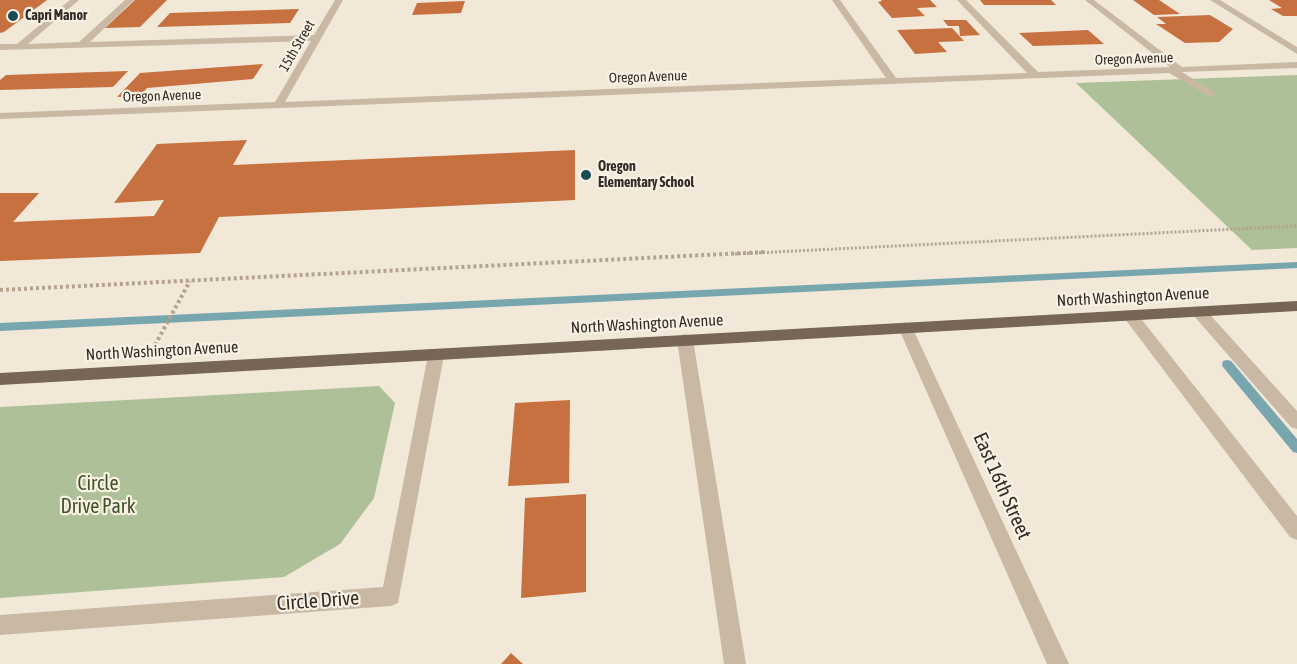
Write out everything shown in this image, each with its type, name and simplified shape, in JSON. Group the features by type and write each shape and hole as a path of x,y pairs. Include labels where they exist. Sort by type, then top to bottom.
{"main road":[{"name":"North Washington Avenue","path":"0,379 1297,306"}],"street":[{"path":"19,47 75,0"},
{"path":"82,45 130,0"},
{"name":"15th Street","path":"278,105 339,0"},
{"path":"836,0 893,81"},
{"path":"961,0 1036,76"},
{"path":"1089,0 1176,70 1210,94"},
{"path":"1214,0 1297,51"},
{"path":"0,47 317,38"},
{"name":"Oregon Avenue","path":"0,116 1297,65"},
{"path":"1199,312 1297,422"},
{"path":"1130,315 1297,531"},
{"name":"East 16th Street","path":"905,327 1058,664"},
{"path":"685,340 735,664"},
{"name":"Circle Drive","path":"0,625 391,596 436,355"}],"path":[{"path":"0,290 1297,226"},
{"path":"162,334 190,281"}],"green space":[{"path":"1297,75 1297,248 1252,250 1076,83"},
{"name":"Circle Drive Park","path":"379,386 395,403 374,498 340,544 284,577 0,598 0,407"}],"building":[{"name":"Capri Manor","path":"0,0 47,0 0,33"},
{"path":"135,0 167,0 140,27 105,28"},
{"path":"881,0 930,0 937,7 917,8 925,16 892,18 878,2"},
{"path":"980,0 1051,0 1056,5 984,5"},
{"path":"1133,0 1159,0 1180,14 1154,15"},
{"path":"1269,0 1297,0 1297,16 1283,16 1271,9 1282,8"},
{"path":"465,1 461,13 412,15 417,3"},
{"path":"299,9 290,23 157,27 170,13"},
{"path":"1210,15 1233,29 1219,42 1185,43 1156,24 1166,24 1157,17"},
{"path":"943,20 966,20 980,35 960,36 959,26 948,26"},
{"path":"952,28 964,41 938,42 947,52 915,54 897,30"},
{"path":"1088,30 1104,44 1033,46 1019,33"},
{"path":"263,64 253,79 147,88 140,96 117,97 140,73"},
{"path":"128,71 113,87 0,90 0,80 6,75"},
{"path":"247,140 233,165 575,150 575,200 219,217 200,253 0,261 0,193 39,193 13,222 154,216 164,200 114,203 157,144"},
{"path":"570,400 569,483 508,486 515,403"},
{"path":"586,494 586,592 521,598 525,498"},
{"path":"511,653 523,664 501,664"}],"waterway":[{"path":"0,327 1297,265"},
{"path":"1227,364 1297,448"}],"place":[{"name":"Capri Manor","path":"13,16"},
{"name":"Oregon Elementary School","path":"586,175"}]}
